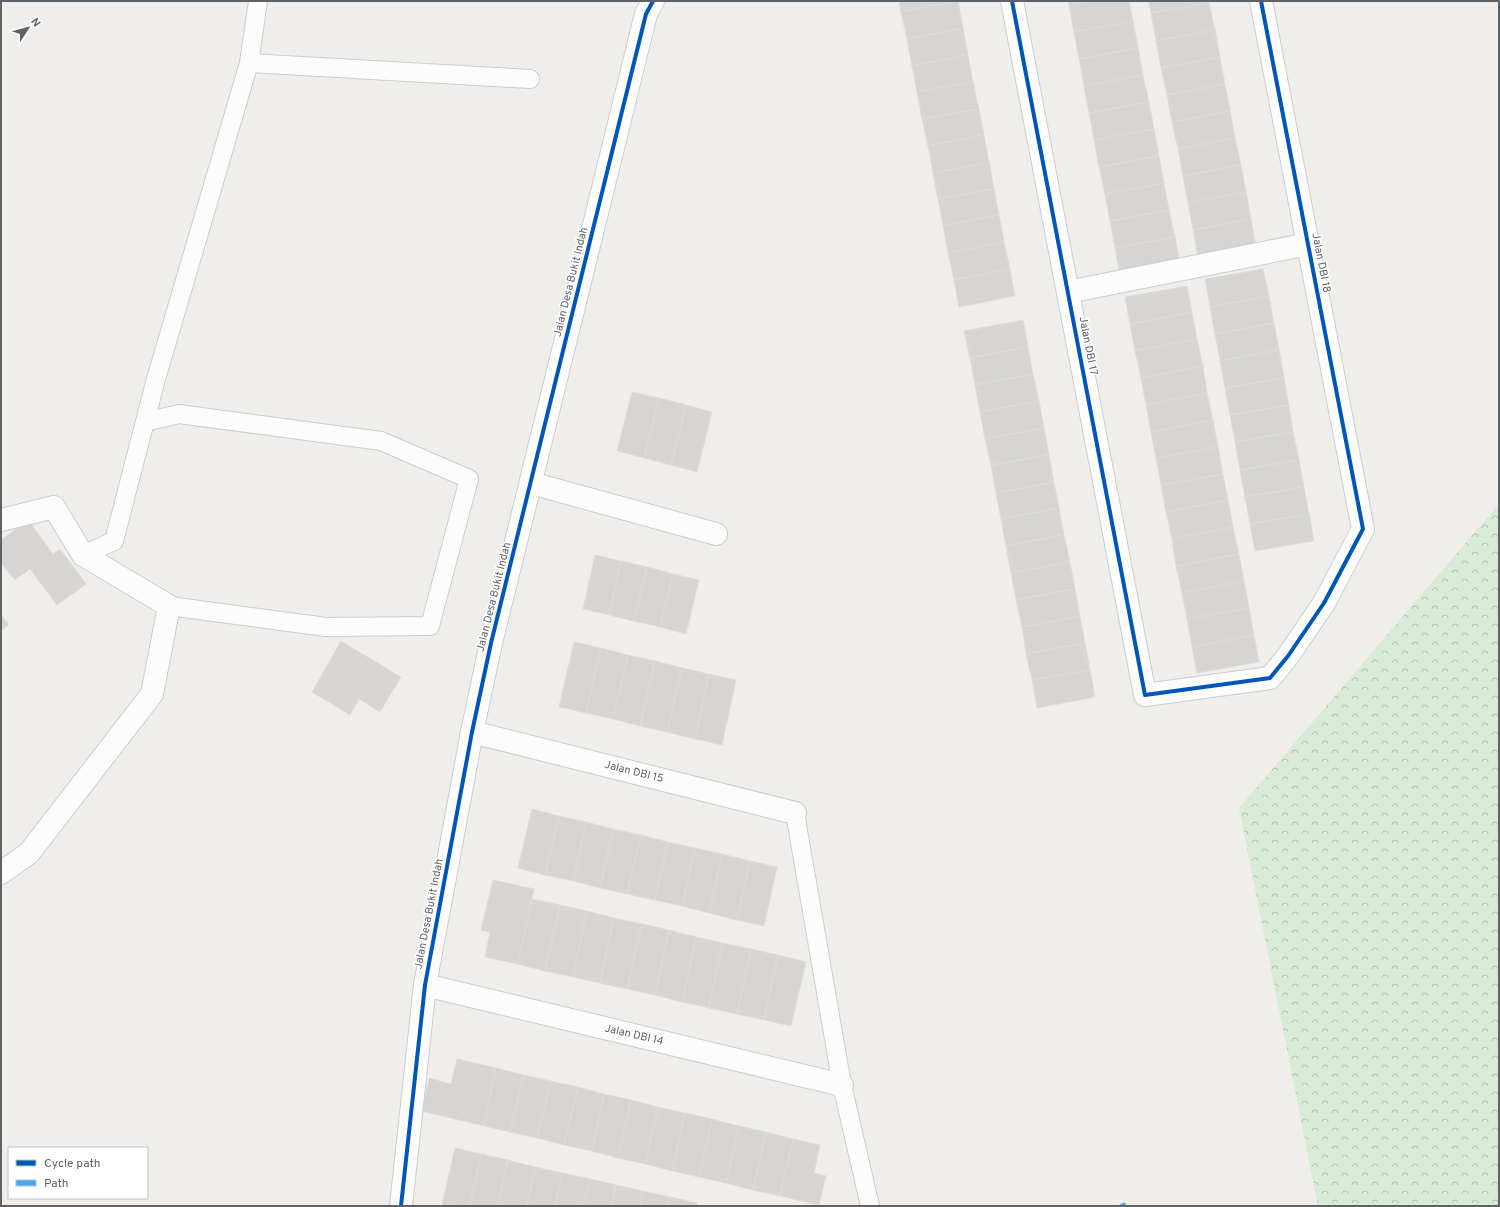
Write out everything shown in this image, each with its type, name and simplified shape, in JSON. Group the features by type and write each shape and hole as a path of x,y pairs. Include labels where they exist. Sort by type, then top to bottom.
{"street":[{"name":"Jalan Desa Bukit Indah","path":"401,1206 425,985 472,732 491,642 646,14 653,1"},
{"name":"Jalan DBI 17","path":"1012,1 1145,695"},
{"name":"Jalan DBI 18","path":"1145,695 1270,678 1288,656 1324,603 1363,529 1261,1"},
{"path":"1068,292 1308,244"},
{"path":"531,483 716,534"},
{"path":"1,520 54,507 83,555 170,606 152,694 29,853 1,873"},
{"name":"Jalan DBI 15","path":"472,732 795,813"},
{"name":"Jalan DBI 14","path":"425,985 842,1085"}],"lane":[{"path":"83,555 114,541 156,379 249,63 258,1"},
{"path":"249,63 530,79"},
{"path":"145,422 179,414 381,441 469,478 430,626 326,627 170,606"},
{"path":"795,813 842,1085 870,1206"}],"green space":[{"path":"1499,504 1499,1206 1318,1206 1239,808"}],"building":[{"path":"899,1 958,1 901,12"},
{"path":"958,1 963,28 907,39 901,12"},
{"path":"1068,1 1088,1 1069,5"},
{"path":"1088,1 1129,1 1133,21 1074,32 1069,5"},
{"path":"1149,1 1209,1 1209,3 1151,13"},
{"path":"1209,3 1215,30 1156,41 1151,13"},
{"path":"1133,21 1138,48 1079,59 1074,32"},
{"path":"963,28 968,55 912,66 907,39"},
{"path":"1215,30 1220,57 1161,68 1156,41"},
{"path":"1138,48 1143,75 1084,86 1079,59"},
{"path":"968,55 973,82 917,92 912,66"},
{"path":"1220,57 1225,84 1167,95 1161,68"},
{"path":"1143,75 1149,102 1089,113 1084,86"},
{"path":"973,82 979,109 922,119 917,92"},
{"path":"1225,84 1230,111 1172,122 1167,95"},
{"path":"1149,102 1154,129 1094,140 1089,113"},
{"path":"979,109 984,135 928,146 922,119"},
{"path":"1230,111 1235,138 1178,149 1172,122"},
{"path":"1154,129 1159,156 1099,167 1094,140"},
{"path":"984,135 989,162 933,173 928,146"},
{"path":"1235,138 1241,165 1183,176 1178,149"},
{"path":"1159,156 1164,183 1105,194 1099,167"},
{"path":"989,162 994,189 938,199 933,173"},
{"path":"1241,165 1246,192 1188,203 1183,176"},
{"path":"1164,183 1169,210 1110,221 1105,194"},
{"path":"994,189 999,215 943,226 938,199"},
{"path":"1246,192 1251,219 1193,230 1188,203"},
{"path":"1169,210 1175,237 1115,248 1110,221"},
{"path":"999,215 1004,242 948,253 943,226"},
{"path":"1251,219 1256,246 1198,257 1193,230"},
{"path":"1175,237 1180,264 1120,275 1115,248"},
{"path":"1004,242 1010,269 954,280 948,253"},
{"path":"1010,269 1015,296 959,307 954,280"},
{"path":"1263,269 1269,296 1210,307 1205,279"},
{"path":"1187,286 1192,312 1130,324 1125,297"},
{"path":"1269,296 1274,323 1215,334 1210,307"},
{"path":"1192,312 1197,339 1135,351 1130,324"},
{"path":"1023,320 1028,347 970,358 964,331"},
{"path":"1274,323 1279,350 1220,361 1215,334"},
{"path":"1197,339 1203,366 1141,378 1135,351"},
{"path":"1028,347 1033,374 975,385 970,358"},
{"path":"1279,350 1284,378 1225,388 1220,361"},
{"path":"1203,366 1207,393 1146,405 1141,378"},
{"path":"1033,374 1039,401 980,412 975,385"},
{"path":"1284,378 1289,405 1230,415 1225,388"},
{"path":"632,392 659,398 644,458 617,451"},
{"path":"1207,393 1213,420 1151,432 1146,405"},
{"path":"659,398 686,405 671,465 644,458"},
{"path":"1039,401 1044,428 985,439 980,412"},
{"path":"686,405 712,412 697,472 671,465"},
{"path":"1289,405 1293,432 1235,442 1230,415"},
{"path":"1213,420 1218,447 1156,458 1151,432"},
{"path":"1044,428 1049,455 991,465 985,439"},
{"path":"1293,432 1299,460 1240,470 1235,442"},
{"path":"1218,447 1223,474 1161,485 1156,458"},
{"path":"1049,455 1054,482 996,493 991,465"},
{"path":"1299,460 1304,487 1245,497 1240,470"},
{"path":"1223,474 1228,500 1166,512 1161,485"},
{"path":"1054,482 1059,508 1001,519 996,493"},
{"path":"1304,487 1309,514 1250,524 1245,497"},
{"path":"1228,500 1233,527 1172,539 1166,512"},
{"path":"1059,508 1064,535 1006,546 1001,519"},
{"path":"1309,514 1314,541 1255,551 1250,524"},
{"path":"28,520 53,554 60,549 86,584 57,605 30,569 15,580 1,563 1,540"},
{"path":"1233,527 1239,554 1176,566 1172,539"},
{"path":"1064,535 1070,562 1011,573 1006,546"},
{"path":"1239,554 1244,581 1182,593 1176,566"},
{"path":"595,555 621,561 609,615 583,609"},
{"path":"621,561 647,567 634,621 609,615"},
{"path":"1070,562 1075,589 1016,600 1011,573"},
{"path":"647,567 673,574 660,627 634,621"},
{"path":"673,574 699,580 686,634 660,627"},
{"path":"1244,581 1249,608 1187,619 1182,593"},
{"path":"1075,589 1080,616 1022,627 1016,600"},
{"path":"1249,608 1254,635 1192,647 1187,619"},
{"path":"1,615 9,624 1,631"},
{"path":"1080,616 1085,643 1026,654 1022,627"},
{"path":"1254,635 1259,662 1197,673 1192,647"},
{"path":"341,641 401,677 380,712 359,699 350,715 312,692"},
{"path":"574,642 601,648 586,713 559,707"},
{"path":"1085,643 1090,670 1032,680 1026,654"},
{"path":"601,648 628,655 613,719 586,713"},
{"path":"628,655 655,661 640,726 613,719"},
{"path":"655,661 682,668 667,732 640,726"},
{"path":"682,668 709,674 695,739 667,732"},
{"path":"1090,670 1095,697 1037,708 1032,680"},
{"path":"709,674 736,680 722,745 695,739"},
{"path":"532,809 559,816 545,875 518,868"},
{"path":"559,816 586,822 573,881 545,875"},
{"path":"586,822 613,829 600,888 573,881"},
{"path":"613,829 641,835 627,894 600,888"},
{"path":"641,835 668,842 655,900 627,894"},
{"path":"668,842 695,848 682,906 655,900"},
{"path":"695,848 722,854 709,913 682,906"},
{"path":"722,854 750,861 737,920 709,913"},
{"path":"750,861 777,867 764,926 737,920"},
{"path":"493,880 534,889 518,964 485,957 490,932 481,930"},
{"path":"532,899 560,905 545,971 518,964"},
{"path":"560,905 587,911 573,977 545,971"},
{"path":"587,911 614,918 600,983 573,977"},
{"path":"614,918 642,924 627,989 600,983"},
{"path":"642,924 669,930 655,995 627,989"},
{"path":"669,930 696,937 682,1002 655,995"},
{"path":"696,937 723,943 709,1008 682,1002"},
{"path":"723,943 751,949 737,1014 709,1008"},
{"path":"751,949 778,955 764,1020 737,1014"},
{"path":"778,955 806,962 791,1026 764,1020"},
{"path":"457,1059 496,1068 484,1126 422,1111 429,1078 451,1084"},
{"path":"496,1068 524,1075 510,1132 484,1126"},
{"path":"524,1075 551,1081 537,1138 510,1132"},
{"path":"551,1081 578,1087 564,1145 537,1138"},
{"path":"578,1087 604,1094 592,1151 564,1145"},
{"path":"604,1094 631,1100 618,1158 592,1151"},
{"path":"631,1100 658,1107 645,1164 618,1158"},
{"path":"658,1107 685,1113 672,1171 645,1164"},
{"path":"685,1113 712,1119 699,1177 672,1171"},
{"path":"712,1119 739,1126 726,1183 699,1177"},
{"path":"739,1126 766,1132 753,1190 726,1183"},
{"path":"766,1132 793,1139 780,1196 753,1190"},
{"path":"793,1139 820,1145 814,1173 826,1176 819,1205 780,1196"},
{"path":"455,1148 481,1154 470,1206 442,1205"},
{"path":"481,1154 508,1160 498,1206 470,1206"},
{"path":"508,1160 535,1167 527,1206 498,1206"},
{"path":"535,1167 563,1173 555,1206 527,1206"},
{"path":"563,1173 590,1179 583,1206 555,1206"},
{"path":"590,1179 616,1185 612,1206 583,1206"},
{"path":"616,1185 643,1191 640,1206 612,1206"},
{"path":"643,1191 670,1197 668,1206 640,1206"},
{"path":"670,1197 697,1203 697,1206 668,1206"}],"marked path":[{"path":"1120,1206 1124,1204 1125,1206"}],"cycle path":[{"path":"401,1206 425,985 472,732 491,643 646,14 653,1"},
{"path":"1012,1 1145,695 1270,678 1288,656 1324,603 1363,529 1261,1"}]}
